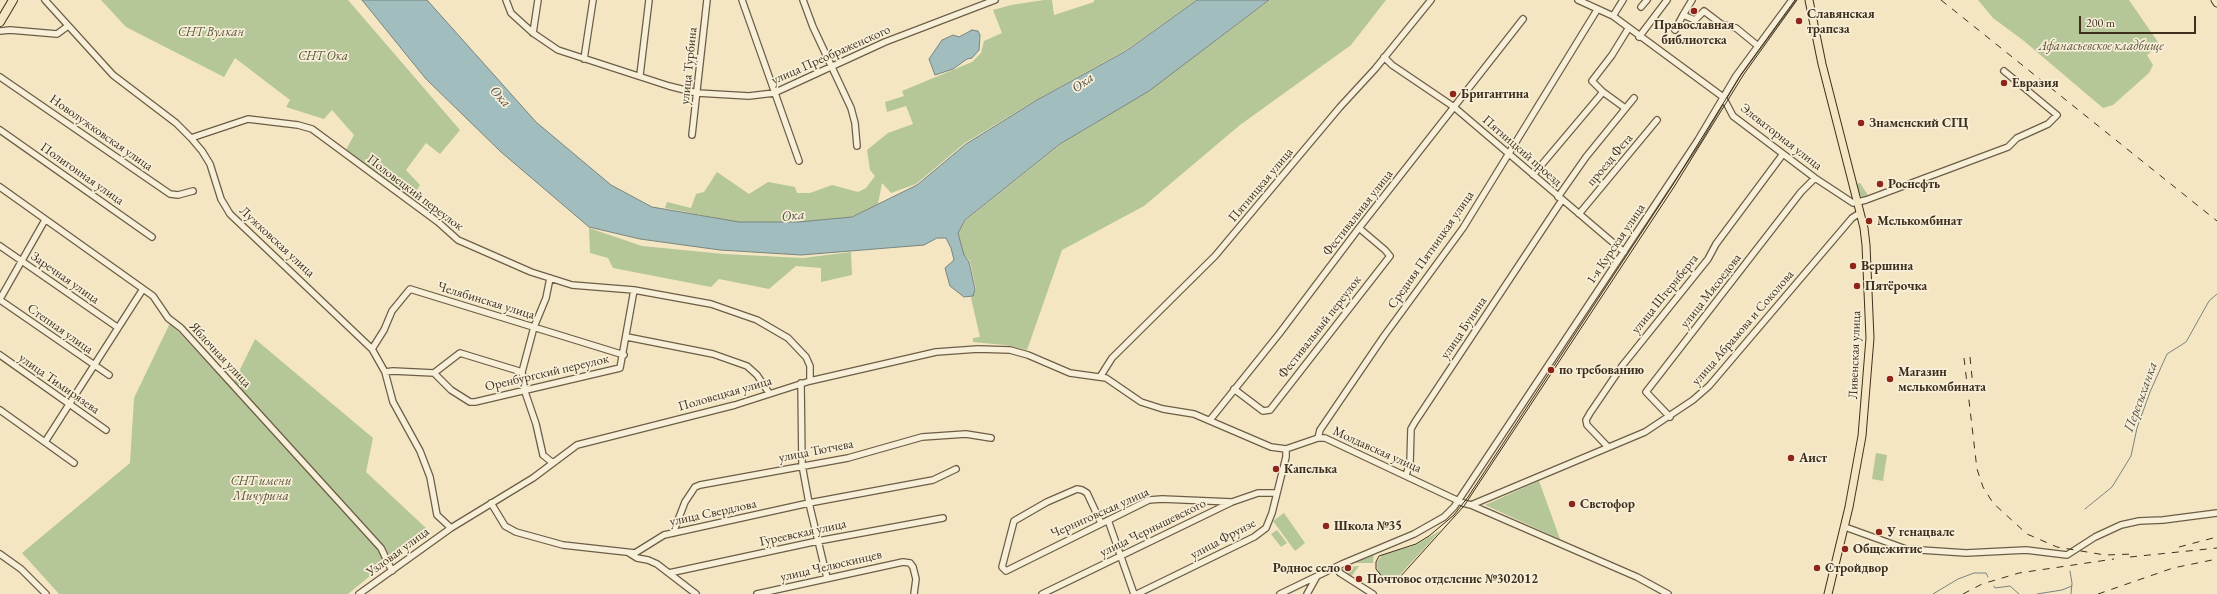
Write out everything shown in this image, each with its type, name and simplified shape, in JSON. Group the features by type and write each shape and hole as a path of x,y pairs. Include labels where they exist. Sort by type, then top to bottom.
{"highway":[{"path":"1,17 13,0"}],"main road":[{"name":"Ливенская улица","path":"1809,0 1822,64 1860,213 1867,257 1869,368 1862,436 1845,527 1828,594"}],"street":[{"name":"Лужковская улица","path":"45,0 113,75 176,123 202,151 210,164 222,199 230,214 285,264 372,349 385,372 393,402 420,451 430,477 437,515 451,528"},
{"name":"улица Преображенского","path":"506,0 511,13 533,33 558,50 640,75 669,86 697,93 749,96 774,93 822,72 830,66 892,39 995,0"},
{"path":"533,33 538,0"},
{"path":"584,59 593,0"},
{"path":"640,75 649,0"},
{"name":"улица Турбина","path":"692,135 707,0"},
{"path":"742,0 799,162"},
{"path":"804,0 830,66 851,108 855,123 857,146"},
{"name":"Пятницкая улица","path":"1100,377 1112,358 1215,256 1431,0"},
{"name":"Элеваторная улица","path":"1578,0 1613,16 1628,29 1723,97 1733,116 1752,128 1815,178 1848,201 1857,203"},
{"path":"1613,16 1623,0"},
{"path":"1641,7 1647,0"},
{"path":"1639,37 1667,0"},
{"path":"1675,30 1692,0"},
{"name":"1-я Курская улица","path":"1460,501 1698,140 1723,97 1792,0"},
{"name":"Средняя Пятницкая улица","path":"1318,438 1320,430 1380,342 1463,228 1598,10"},
{"path":"1684,15 1695,20 1704,11 1721,24 1736,28 1758,46"},
{"name":"Фестивальная улица","path":"1210,420 1279,334 1359,228 1523,19"},
{"path":"0,31 10,30 57,34 68,26"},
{"path":"1625,108 1603,92 1592,81 1612,55 1628,29"},
{"name":"Пятницкий проезд","path":"1384,57 1392,65 1454,107 1509,152 1560,199 1624,252"},
{"path":"1857,203 2008,147 2017,138 2048,124 2057,115 2004,70"},
{"name":"Новолужковская улица","path":"0,77 170,194 178,195 193,191"},
{"path":"1533,175 1603,92"},
{"name":"улица Бунина","path":"1406,474 1410,463 1412,429 1415,422 1560,199 1625,108 1634,98"},
{"name":"Половецкий переулок","path":"190,138 248,119 298,125 312,129 438,222 458,240 531,272 572,285 634,290 711,304 757,320 788,338 806,357 810,366 810,381"},
{"name":"проезд Фета","path":"1579,214 1657,120"},
{"name":"Полигонная улица","path":"0,130 152,237"},
{"name":"улица Штернберга","path":"1608,446 1587,425 1586,420 1590,413 1627,360 1708,259 1716,244 1783,154"},
{"name":"улица Мясоедова","path":"1670,417 1646,392 1801,192 1815,178"},
{"name":"Яблочная улица","path":"0,187 153,296 168,318 181,328 381,548 392,571"},
{"name":"улица Абрамова и Соколова","path":"1471,505 1608,446 1645,432 1670,417 1709,386 1852,218 1860,213"},
{"path":"0,300 46,220"},
{"name":"Фестивальный переулок","path":"1234,389 1266,412 1294,379 1390,256 1359,228"},
{"name":"Заречная улица","path":"0,246 117,327"},
{"path":"550,278 546,298 534,327 522,372 524,389 536,424 543,455 553,463"},
{"path":"45,442 117,327 143,289"},
{"name":"Челябинская улица","path":"372,349 384,330 392,311 410,289 624,355"},
{"name":"Оренбургский переулок","path":"434,373 451,390 470,402 620,368 624,355 634,290"},
{"name":"Степная улица","path":"0,300 109,375"},
{"path":"626,337 712,354 747,366 757,375 769,393"},
{"name":"Половецкая улица","path":"451,528 533,478 577,445 735,405 801,383 936,352 978,349 1010,350 1028,355"},
{"path":"385,372 434,373 460,353 522,372"},
{"name":"улица Тимирязева","path":"0,355 106,430"},
{"name":"Молдавская улица","path":"1028,355 1070,373 1100,377 1113,381 1141,402 1163,409 1194,414 1271,448 1286,449 1318,438 1330,440 1406,474 1460,501 1637,578 1668,594"},
{"path":"801,383 802,465 809,503 827,578"},
{"path":"0,410 74,463"},
{"name":"улица Тютчева","path":"673,533 685,502 694,488 802,465 848,458 922,436 966,434 991,438"},
{"name":"улица Фрунзе","path":"1136,594 1254,537 1266,528 1269,523 1286,458 1286,449"},
{"name":"улица Свердлова","path":"491,503 505,526 516,532 563,545 635,553 664,535 809,503 933,480 956,469"},
{"name":"Черниговская улица","path":"1101,523 1087,493 1082,490 1077,489 1047,502 1014,521 1002,568 1006,570 1149,500 1162,499 1232,502"},
{"name":"улица Чернышевского","path":"1042,594 1232,502 1258,493 1276,493"},
{"path":"1280,594 1336,566 1414,534 1444,517 1460,501"},
{"path":"1845,527 1906,549 1966,553 2026,550 2067,555 2095,537 2121,525 2140,520 2163,520 2217,513"},
{"name":"Гуреевская улица","path":"669,573 818,541 943,518"},
{"path":"1108,520 1136,594"},
{"name":"Узловая улица","path":"359,594 451,528"},
{"path":"627,552 637,558 648,560 656,564 696,594"},
{"path":"0,554 20,569 46,594"},
{"name":"улица Челюскинцев","path":"757,594 903,562 910,563 913,567 916,579 914,594"},
{"path":"1336,566 1340,573 1373,594"},
{"path":"1306,594 1316,577"}],"green space":[{"name":"СНТ Ока","path":"101,0 348,0 460,130 440,154 426,143 406,170 420,185 411,200 346,150 354,135 332,110 324,119 286,107 290,100 235,58 224,77 126,27"},
{"path":"1052,0 1054,15 1094,2 1094,0 1196,0 1126,50 1036,100 965,143 916,184 891,193 882,183 878,204 851,217 797,222 738,222 665,208 667,202 691,208 696,194 704,192 717,172 749,194 768,182 795,187 797,193 810,193 832,185 858,192 866,188 875,176 870,170 867,150 888,133 913,124 906,106 887,112 885,102 904,96 902,91 972,62 981,53 984,41 1002,33 993,10 1011,5"},
{"path":"1270,0 1386,0 1351,45 1240,125 1144,206 1062,250 1027,350 1005,345 973,342 973,338 980,337 971,298 976,289 970,261 964,255 958,233 966,220 1061,144 1149,91"},
{"name":"Афанасьевское кладбище","path":"1978,0 2129,0 2160,45 2147,55 2153,65 2149,73 2113,105 2103,108 2024,41 1993,18"},
{"path":"1860,183 1868,195 1865,198 1859,195 1856,184"},
{"path":"589,228 642,246 724,254 803,258 851,252 852,275 821,282 821,268 796,266 769,289 719,279 711,287 613,268 608,258 590,253"},
{"name":"СНТ имени Мичурина","path":"170,323 231,388 255,339 373,438 366,472 427,529 348,594 59,594 22,553 130,463 134,398"},
{"path":"1876,453 1887,455 1883,481 1872,479"},
{"path":"1539,481 1560,539 1485,505"},
{"path":"1284,513 1305,543 1295,551 1273,521"},
{"path":"1277,530 1287,543 1281,547 1271,534"},
{"path":"1441,530 1397,578 1386,579 1378,573 1377,562 1382,555 1416,545"},
{"path":"1374,552 1373,563 1351,563"},
{"path":"1344,566 1359,566 1351,577 1342,572 1341,570"}],"water":[{"name":"Ока","path":"362,0 427,0 536,122 611,185 652,207 739,222 798,222 852,217 917,185 966,144 1037,100 1126,51 1197,0 1269,0 1149,91 1060,144 965,220 958,233 964,255 969,262 975,289 973,296 964,297 950,286 945,268 954,260 951,248 946,238 937,238 924,245 801,255 720,250 640,239 589,227 501,152 426,79"},
{"path":"972,30 978,31 980,35 979,50 972,58 967,59 953,69 935,75 929,59 942,40 953,35 959,37"}],"waterway":[{"name":"Пересыханка","path":"2085,509 2112,487 2131,456 2137,428 2150,392 2167,354 2186,342 2209,301 2217,294"},
{"path":"2070,571 2072,583 2071,594"},
{"path":"1933,594 1958,579 1974,573 1986,573 1988,577"},
{"path":"1994,586 1995,588 2010,586 2019,594"},
{"path":"2037,594 2062,590 2072,586"}],"tram line":[{"path":"1795,0 1742,73 1672,186 1468,497 1454,515 1429,536 1416,544 1379,556 1376,562 1376,569 1383,578 1392,581 1400,577 1464,506 1674,187 1744,74 1797,0"}],"railway":[{"path":"1941,0 2217,221"},
{"path":"1970,357 1974,397"},
{"path":"1964,358 1977,469 1983,487 1993,503 2027,534 2057,547 2105,555 2134,554"},
{"path":"2179,547 2217,537"},
{"path":"2130,557 2217,548"},
{"path":"1963,594 1982,584 2019,573 2114,559"},
{"path":"2098,594 2173,568 2217,559"}],"place":[{"name":"Православная библиотека","path":"1694,11"},
{"name":"Славянская трапеза","path":"1799,21"},
{"name":"Евразия","path":"2004,83"},
{"name":"Бригантина","path":"1453,94"},
{"name":"Знаменский СГЦ","path":"1861,123"},
{"name":"Роснефть","path":"1880,184"},
{"name":"Мелькомбинат","path":"1869,221"},
{"name":"Вершина","path":"1853,266"},
{"name":"Пятёрочка","path":"1857,286"},
{"name":"по требованию","path":"1551,370"},
{"name":"Магазин мелькомбината","path":"1890,379"},
{"name":"Аист","path":"1791,458"},
{"name":"Капелька","path":"1276,469"},
{"name":"Светофор","path":"1572,504"},
{"name":"Школа №35","path":"1326,526"},
{"name":"У генацвале","path":"1879,532"},
{"name":"Общежитие","path":"1845,549"},
{"name":"Родное село","path":"1348,568"},
{"name":"Стройдвор","path":"1817,568"},
{"name":"Почтовое отделение №302012","path":"1359,579"}],"park label":[{"name":"СНТ Вулкан","path":"211,32"}]}
